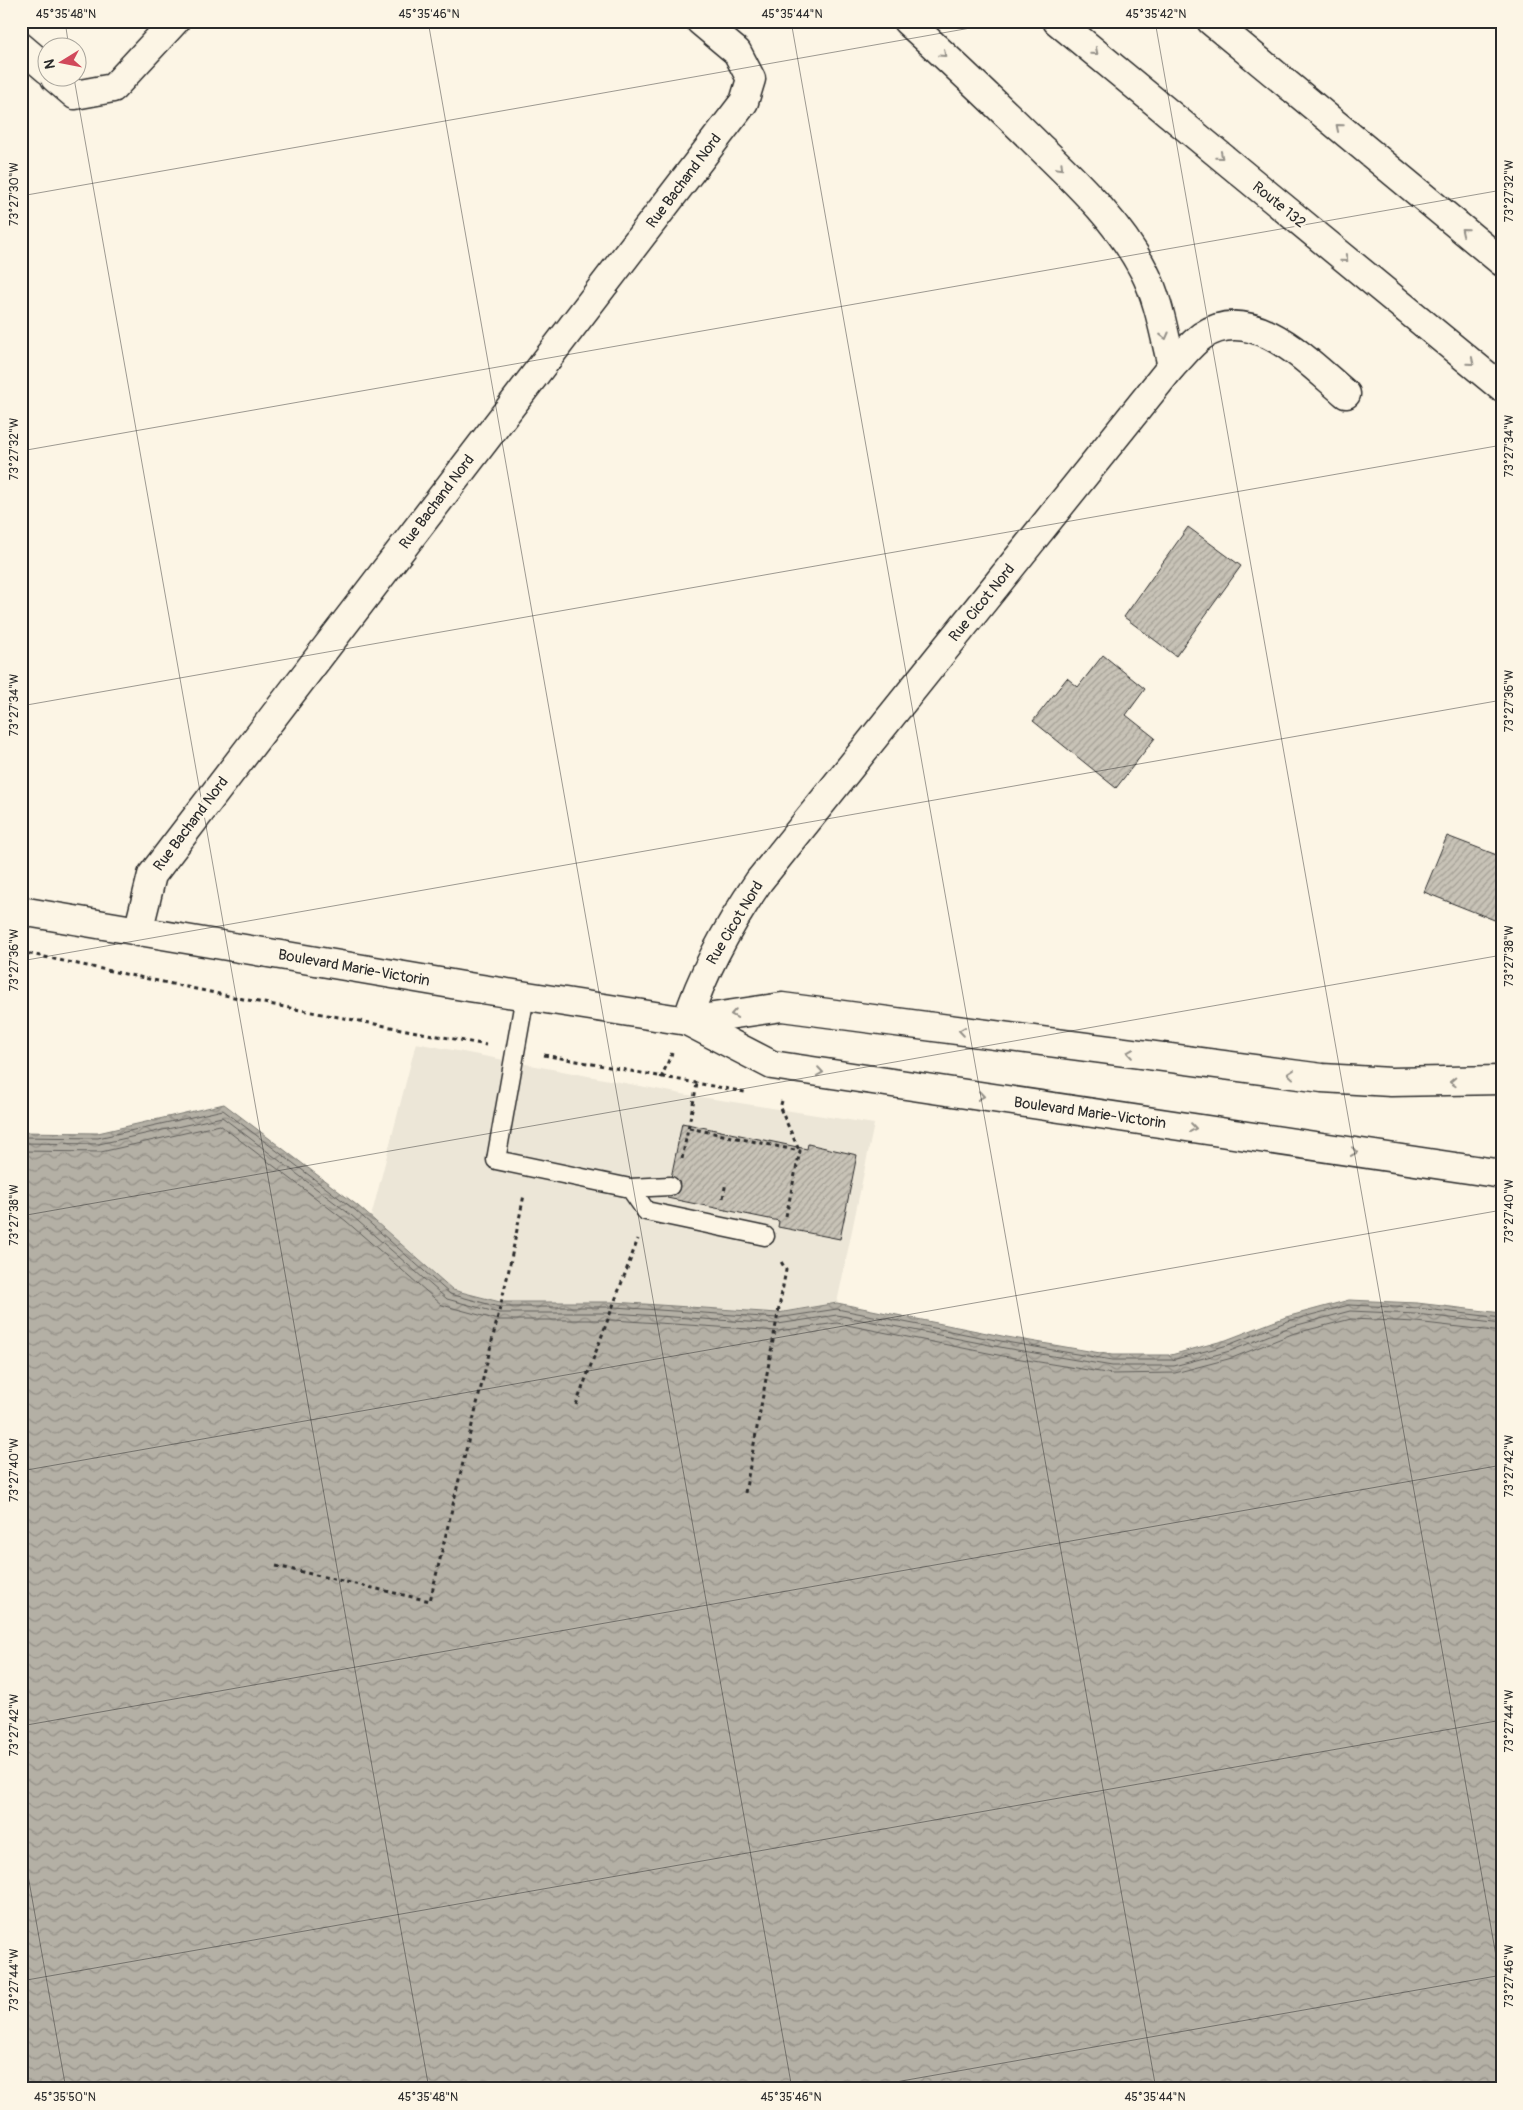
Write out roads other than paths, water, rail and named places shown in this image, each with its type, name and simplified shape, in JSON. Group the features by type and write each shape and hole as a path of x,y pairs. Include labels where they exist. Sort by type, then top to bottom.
{"main road":[{"path":"67,88 75,95 113,88 175,21"},
{"name":"Rue Bachand Nord","path":"138,932 152,875 744,102 752,80 737,52 700,21"},
{"path":"906,21 970,79 1057,163 1118,232 1145,273 1157,306 1172,366"},
{"name":"Route 132","path":"1057,21 1502,388"},
{"path":"1210,21 1502,262"},
{"path":"21,47 38,61"},
{"name":"Rue Cicot Nord","path":"687,1021 704,974 729,926 759,881 1172,366 1203,336 1227,327 1242,326 1257,329 1274,336 1346,394"},
{"name":"Boulevard Marie-Victorin","path":"21,911 525,996 687,1021 782,1007 1322,1078 1391,1082 1502,1080"},
{"name":"Boulevard Marie-Victorin","path":"687,1021 772,1065 1502,1174"}],"lane":[{"path":"525,996 496,1160 630,1188 670,1186"},
{"path":"630,1188 646,1211 764,1236"}],"water":[{"path":"224,1104 358,1206 453,1290 500,1302 614,1302 778,1313 837,1303 1007,1337 1112,1355 1171,1355 1226,1340 1286,1317 1349,1300 1417,1303 1502,1313 1502,2089 21,2089 21,1132 98,1133"}]}
